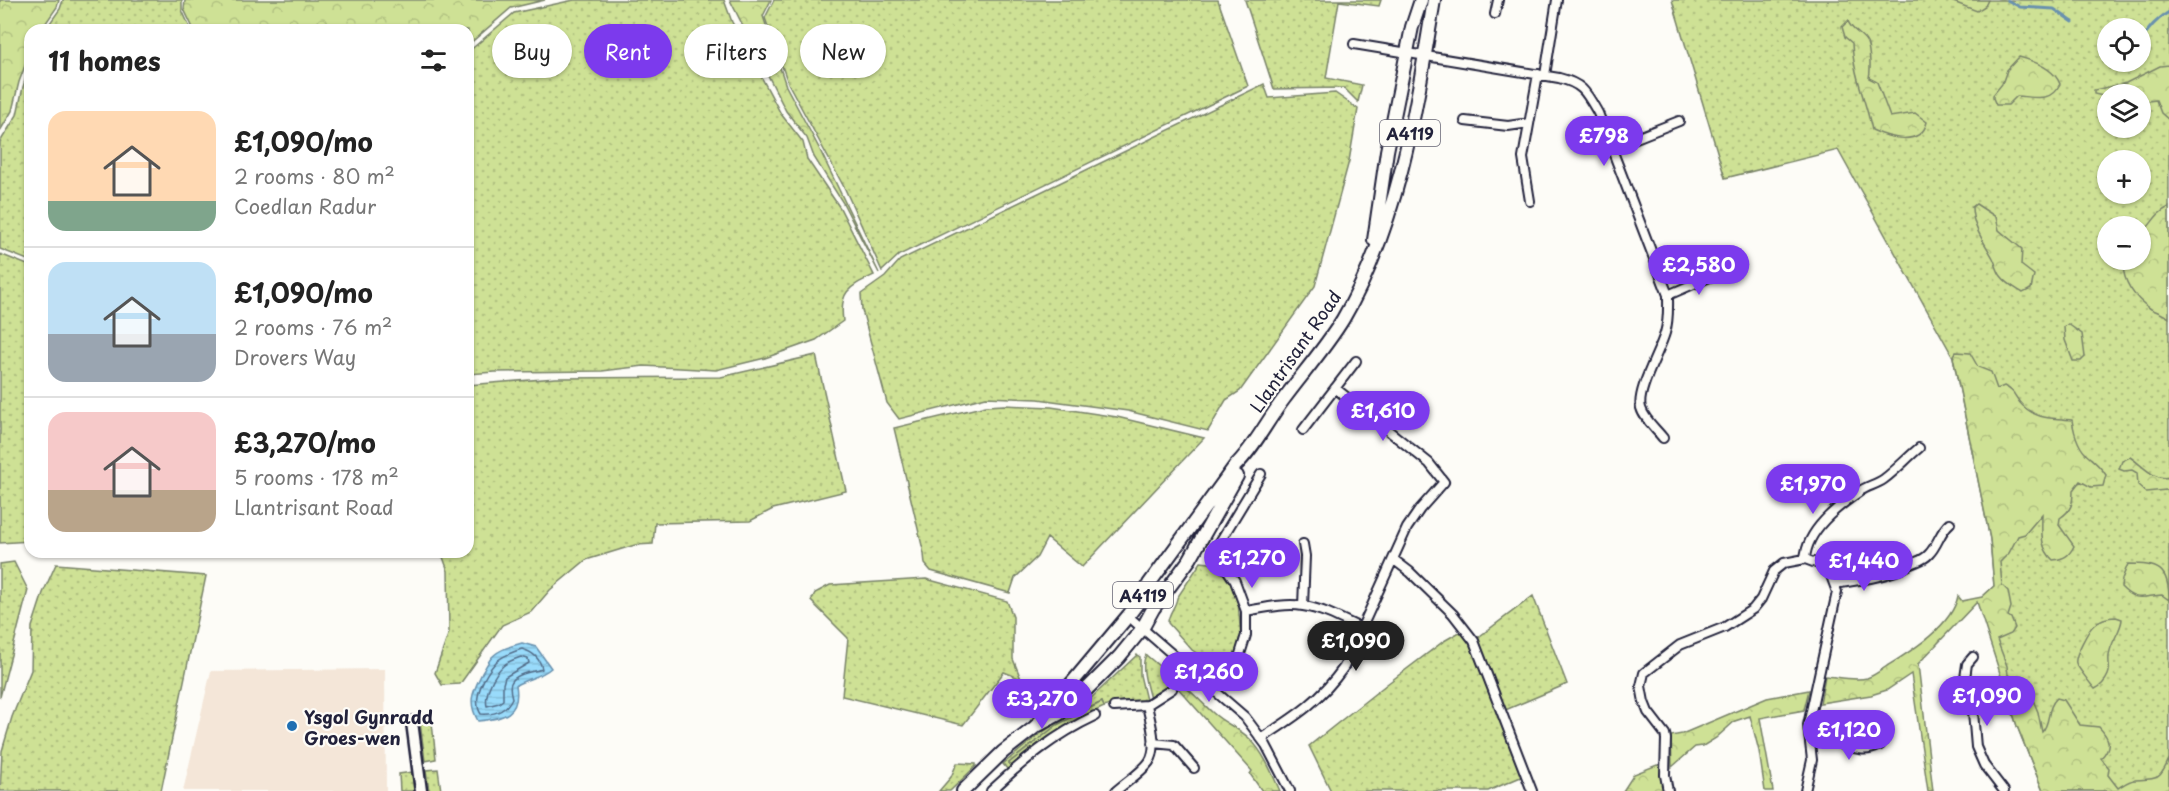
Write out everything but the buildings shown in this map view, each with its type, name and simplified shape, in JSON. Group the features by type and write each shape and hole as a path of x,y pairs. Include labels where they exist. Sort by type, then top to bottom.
{"main road":[{"name":"Llantrisant Road","path":"1371,262 1387,151 1407,53 1421,0"},
{"name":"Llantrisant Road","path":"1035,727 1128,616 1175,548 1243,458 1270,416 1342,321 1371,262 1389,215 1398,183 1434,0"},
{"name":"Llantrisant Road","path":"963,791 1003,752 1035,727 1059,714 1091,687 1142,629 1190,558 1240,470 1243,458"}],"street":[{"path":"1495,14 1498,0"},
{"path":"1530,201 1523,158 1557,0"},
{"path":"1354,44 1541,75 1574,82 1583,88 1598,113 1668,296 1669,317 1643,386 1640,405 1642,412 1663,438"},
{"path":"1465,121 1508,126 1529,123"},
{"path":"1611,147 1679,121"},
{"path":"1668,296 1719,273"},
{"path":"1303,430 1356,361"},
{"path":"1262,738 1311,705 1330,687 1344,667 1413,518 1444,482 1429,463 1335,388"},
{"path":"1805,559 1810,538 1830,516 1859,492 1885,478 1919,448"},
{"path":"1236,667 1246,635 1246,611 1235,581 1217,555 1218,545 1261,474"},
{"path":"1835,584 1887,575 1919,561 1932,552 1950,523"},
{"path":"1303,544 1305,556 1303,606"},
{"path":"1393,559 1410,572 1453,614 1473,640 1532,791"},
{"path":"1668,791 1665,734 1648,712 1644,702 1641,686 1644,673 1680,645 1725,627 1753,609 1779,566 1790,560 1805,559 1826,568 1835,584 1836,599 1809,714 1808,731 1812,760 1805,791"},
{"path":"1246,611 1286,605 1303,606 1323,611 1362,628"},
{"path":"1128,616 1238,710 1262,738 1290,791"},
{"path":"1973,657 1965,670 1972,700 1976,747 1984,765 2004,791"},
{"path":"1114,707 1147,705 1172,688"},
{"path":"1116,791 1149,762 1153,743 1147,705"},
{"path":"991,791 1050,740 1095,716"},
{"path":"412,722 421,791"},
{"path":"1810,742 1831,741 1862,751 1880,745"},
{"path":"1153,743 1174,745 1194,768"}],"shaded area":[{"name":"Ysgol Gynradd Groes-wen","path":"385,669 386,791 183,791 211,671"}],"green space":[{"path":"0,0 59,0 45,24 24,24 24,68 12,111 0,131"},
{"path":"63,0 182,0 182,10 188,24 49,24 60,9"},
{"path":"185,0 545,0 511,8 474,40 474,24 191,24 184,9"},
{"path":"574,0 724,0 733,24 684,24 684,78 762,78 781,114 803,142 807,159 840,208 874,275 852,287 844,296 843,321 816,340 765,358 716,370 644,366 602,371 474,374 474,47 492,32 492,78 572,78 572,24 501,24 514,13"},
{"path":"730,0 771,0 763,16 766,24 742,24"},
{"path":"774,0 1218,0 1248,86 899,255 882,271 845,189 788,83 788,24 767,24 765,18"},
{"path":"1245,0 1381,0 1379,6 1339,1 1326,78 1362,85 1358,102 1344,88 1274,89"},
{"path":"1672,0 2169,0 2169,791 2043,791 2017,726 1978,601 1994,586 1990,539 1953,357 1838,150 1725,178"},
{"path":"1948,0 1988,0 1985,6 1977,11"},
{"path":"1848,21 1867,43 1870,60 1869,78 1877,82 1890,117 1915,113 1927,122 1924,130 1918,135 1911,138 1895,138 1872,130 1857,77 1852,43 1845,37 1842,27"},
{"path":"2019,57 2048,69 2060,84 2052,94 2042,98 2017,96 2008,105 1996,105 1993,95 2002,84 2007,70"},
{"path":"2169,65 2169,120 2161,113 2156,100 2151,101 2151,84 2121,84 2160,66"},
{"path":"769,78 783,78 879,273 843,203 814,157 807,138 786,111"},
{"path":"24,84 24,259 0,249 0,142 17,115"},
{"path":"1264,84 1269,98 1335,93 1358,109 1349,161 1315,286 1240,391 1226,400 1208,431 1128,411 1038,399 986,397 899,419 887,403 862,310 861,294 885,277 900,260"},
{"path":"1976,204 1996,217 1999,230 2022,249 2021,265 2034,275 2031,289 2023,293 2003,279 1974,221 1972,207"},
{"path":"2169,207 2169,318 2139,300 2130,288 2123,270 2151,270 2151,223"},
{"path":"0,254 24,264 24,541 0,543"},
{"path":"2068,324 2082,334 2085,357 2081,361 2073,361 2065,340 2064,327"},
{"path":"1956,352 1970,353 1978,367 1991,372 1997,389 2004,386 2008,388 2029,411 2046,418 2072,420 2079,445 2106,475 2103,486 2091,487 2080,481 2073,490 2071,506 2060,518 2059,525 2074,546 2068,555 2053,560 2045,550 2042,538 2042,514 2025,534 2018,536 2009,553 2000,562 2002,585 2008,591 2011,607 2008,616 2015,628 2011,634 1997,640 2008,675 2026,683 2038,712 2042,732 2047,724 2051,706 2057,698 2064,700 2080,725 2099,727 2106,735 2108,743 2107,750 2101,758 2109,768 2108,775 2118,788 2131,781 2157,777 2169,759 2169,791 2043,791 2017,726 1977,602 1918,664 1933,791 1928,791 1911,674 1887,690 1871,695 1820,703 1825,676 1857,679 1872,676 1929,637 1948,617 1958,596 1962,601 1982,597 1994,586 1990,539 1953,357"},
{"path":"816,355 846,491 773,509 750,521 655,523 653,544 635,545 586,560 550,590 531,612 502,625 460,684 442,685 435,673 449,632 448,571 443,558 474,558 474,385 556,378 721,377"},
{"path":"986,406 1051,407 1117,417 1204,438 1082,567 1047,538 1037,557 1015,578 1010,593 931,571 925,564 894,428"},
{"path":"2130,457 2153,475 2169,477 2169,493 2166,490 2146,492 2138,485 2137,473 2132,470 2119,469 2122,461"},
{"path":"14,562 28,590 0,697 0,564"},
{"path":"1201,562 1217,564 1228,578 1238,601 1241,639 1228,674 1192,650 1168,623 1177,598"},
{"path":"56,564 206,576 161,791 0,791 2,751 12,717 31,670 32,627 43,593"},
{"path":"2128,564 2147,565 2160,570 2167,580 2169,600 2162,595 2136,597 2126,592 2121,587"},
{"path":"926,579 1007,601 1013,617 1013,659 1021,679 1004,672 963,725 842,696 848,638 811,601 815,593 830,585"},
{"path":"1533,596 1567,684 1503,711 1476,639"},
{"path":"2116,617 2122,619 2110,651 2109,673 2103,684 2095,689 2077,665 2077,655 2094,625 2104,619"},
{"path":"1463,630 1471,643 1523,776 1488,791 1331,791 1309,746 1444,641"},
{"path":"1137,655 1140,657 1140,675 1146,700 1122,701 1104,707 1102,702 1089,708 1031,745 1009,763 1012,767 1008,770 1003,764 1037,736 1086,703"},
{"path":"1146,655 1178,682 1177,687 1172,684 1150,699 1144,671"},
{"path":"1178,682 1216,716 1250,739 1264,757 1280,791 1262,791 1250,774 1252,771 1177,687"},
{"path":"1809,690 1804,710 1760,718 1773,791 1765,791 1759,751 1750,716 1735,721 1703,746 1695,747 1672,767 1671,736 1682,734 1767,698"},
{"path":"1102,702 1104,707 1055,733 1012,767 1009,763 1057,725"},
{"path":"431,714 436,759 425,761 419,715"},
{"path":"957,763 976,764 976,766 950,791 939,791 951,777"},
{"path":"1657,765 1660,766 1666,784 1662,791 1623,791 1634,774"},
{"path":"438,769 441,791 429,791 426,770"},
{"path":"412,772 414,791 400,791 399,774"}],"water":[{"path":"522,643 536,647 551,668 516,685 516,703 508,713 495,719 478,721 472,702 482,673 495,654"}],"waterway":[{"path":"2007,0 2020,7 2054,9 2073,22"},
{"path":"2151,27 2169,12"}],"place":[{"name":"Ysgol Gynradd Groes-wen","path":"292,726"}]}
